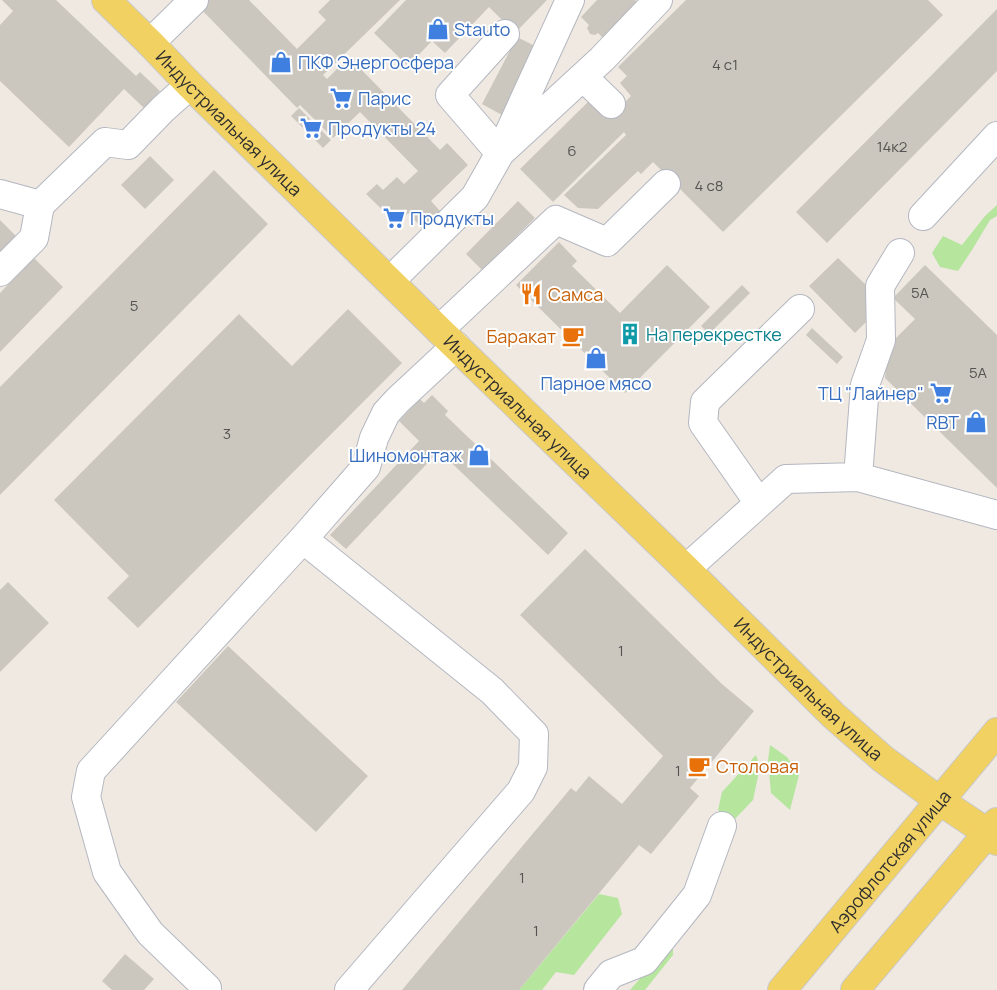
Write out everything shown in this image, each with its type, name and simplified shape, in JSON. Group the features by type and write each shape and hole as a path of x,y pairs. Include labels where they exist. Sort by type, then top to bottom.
{"main road":[{"name":"Индустриальная улица","path":"106,0 390,282 686,569 833,715 883,759 940,801 995,833"},
{"name":"Аэрофлотская улица","path":"782,990 997,732"},
{"path":"855,990 995,833"}],"lane":[{"path":"150,44 194,0"},
{"path":"390,282 474,197 500,153 570,0"},
{"path":"500,153 602,59 658,0"},
{"path":"500,153 450,95 505,34"},
{"path":"583,77 611,104"},
{"path":"0,272 34,238 40,205 105,142 128,146 162,109 190,85"},
{"path":"923,216 997,136"},
{"path":"207,988 150,933 107,872 86,797 91,771 303,539 366,467 374,438 386,413 447,338 556,220 607,242 666,184"},
{"path":"0,194 40,205"},
{"path":"858,476 865,385 881,340 880,286 900,252"},
{"path":"759,504 703,424 705,402 800,309"},
{"path":"686,569 786,479 858,476 997,515"},
{"path":"303,539 492,691 534,734 533,767 521,791 349,990"},
{"path":"598,990 611,974 644,961 697,895 722,826"}],"green space":[{"path":"997,205 997,216 990,220 958,271 940,267 932,253 943,236 962,245 985,216"},
{"path":"770,745 787,757 799,775 790,810 771,793 768,761"},
{"path":"756,755 760,767 753,800 733,821 718,810 722,792"},
{"path":"599,894 618,898 622,914 574,975 556,972 542,990 519,990"},
{"path":"673,941 673,955 645,990 630,990"}],"building":[{"path":"2,0 56,0 136,76 140,72 160,91 144,108 124,89 69,147 0,81 0,25 13,11"},
{"path":"203,0 249,0 297,49 326,20 318,12 330,0 400,0 323,75 327,79 349,57 440,150 447,143 468,165 431,201 440,211 422,228 408,213 397,224 366,194 377,184 383,190 397,177 404,184 418,171 360,112 333,138 300,105 297,108 197,5"},
{"path":"406,0 547,0 515,33 489,7 445,53 432,41 408,66 374,33"},
{"path":"597,0 635,0 639,4 605,40 598,33 595,35 590,34 587,28 589,25 581,17"},
{"path":"686,0 928,0 943,15 723,232 653,162 641,174 638,171 598,209 578,208 564,195 626,135 624,132 553,202 520,169 591,99 609,118 631,96 620,83 627,76 618,67"},
{"path":"997,9 997,71 827,243 796,212"},
{"path":"517,37 537,47 502,115 482,104"},
{"name":"Продукты 24","path":"299,108 331,140 323,148 291,116"},
{"path":"150,156 174,180 145,209 121,185"},
{"path":"214,170 268,224 0,495 0,387"},
{"path":"518,201 535,218 482,270 466,254"},
{"path":"0,220 16,236 0,252"},
{"name":"На перекрестке","path":"559,242 577,261 572,266 620,313 667,265 710,307 625,393 516,285"},
{"path":"34,258 63,287 0,352 0,293"},
{"path":"838,258 867,286 869,319 855,333 809,286"},
{"path":"925,265 997,335 997,488 885,378 887,347 915,319 893,298"},
{"path":"742,285 750,293 709,334 701,326"},
{"path":"348,309 402,363 138,628 107,598 129,576 54,500 239,314 292,366"},
{"path":"812,328 843,357 837,364 806,335"},
{"path":"432,395 448,411 445,415 568,533 548,555 439,451 346,549 330,535 419,441 399,421 420,399 424,403"},
{"path":"585,549 722,684 754,711 690,788 699,796 651,854 639,845 519,990 402,990 571,788 576,792 589,776 622,804 663,756 520,615"},
{"path":"8,582 49,623 0,672 0,590"},
{"path":"228,646 368,776 316,832 176,702"},
{"path":"125,954 154,979 144,990 112,990 102,981"}],"place":[{"name":"Stauto","path":"438,29"},
{"name":"ПКФ Энергосфера","path":"281,62"},
{"name":"Парис","path":"341,98"},
{"name":"Продукты 24","path":"311,128"},
{"name":"Продукты","path":"394,218"},
{"name":"Самса","path":"531,294"},
{"name":"На перекрестке","path":"630,334"},
{"name":"Баракат","path":"573,336"},
{"name":"Парное мясо","path":"596,358"},
{"name":"ТЦ \"Лайнер\"","path":"941,393"},
{"name":"RBT","path":"976,422"},
{"name":"Шиномонтаж","path":"479,455"},
{"name":"Столовая","path":"699,766"}]}
